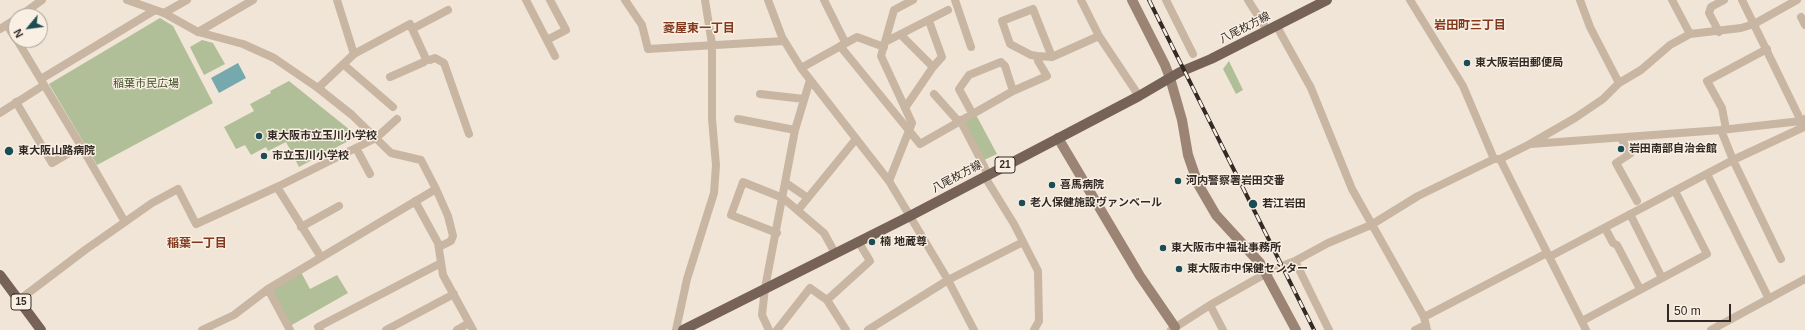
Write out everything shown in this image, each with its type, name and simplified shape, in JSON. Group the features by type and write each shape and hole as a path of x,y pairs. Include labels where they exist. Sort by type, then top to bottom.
{"main road":[{"name":"八尾枚方線","path":"683,330 910,216 1139,96 1170,78 1327,0"},
{"name":"15","path":"0,275 41,330"}],"street":[{"path":"31,8 42,0"},
{"path":"127,0 164,13 198,32 250,47 274,58 318,88 352,114 391,153 421,160 448,216 453,236 451,241 439,247"},
{"path":"164,13 187,0"},
{"path":"198,32 239,3 253,0"},
{"path":"337,0 354,54"},
{"path":"526,0 555,56"},
{"path":"547,40 566,30 550,0"},
{"path":"625,0 642,25 648,49 712,44 784,41"},
{"path":"676,330 687,279 714,192 716,165 712,120 712,44 705,0"},
{"path":"824,0 843,44 909,133 920,144 1013,91 1047,76 1038,61 1037,56"},
{"path":"890,181 912,123 881,56 894,10 913,0"},
{"path":"955,0 971,47"},
{"path":"1081,0 1099,36 1139,96"},
{"path":"1132,0 1165,64 1182,120 1188,155 1198,184 1216,215 1260,263 1267,273 1296,330"},
{"path":"1166,0 1193,54"},
{"path":"1248,0 1272,27 1311,88 1352,189 1425,324"},
{"path":"1410,0 1463,86 1497,159 1586,330"},
{"path":"1580,0 1590,27 1619,83"},
{"path":"1672,0 1690,34"},
{"path":"1719,32 1710,13 1711,7 1724,0"},
{"path":"1742,0 1804,124"},
{"path":"1058,138 1173,329 1210,305 1267,273 1295,261 1328,243 1371,225 1418,196 1528,145 1575,118 1603,99 1619,83 1641,70 1670,45 1690,34 1719,32 1754,24 1797,0"},
{"path":"770,1 776,24 784,41 810,80 890,181 948,280 974,330"},
{"path":"1052,57 1033,9 1002,21 1010,44 1031,55 1037,56 1052,57 1099,36"},
{"path":"0,113 43,82 155,10"},
{"path":"412,29 448,10"},
{"path":"801,68 857,37 884,45 948,10"},
{"path":"1801,17 1805,25"},
{"path":"905,108 933,67 942,57 929,21"},
{"path":"318,88 354,54 410,24 426,59"},
{"path":"0,30 7,25"},
{"path":"901,35 933,67"},
{"path":"22,48 125,222"},
{"path":"1766,49 1707,81 1722,108 1724,129 1733,160 1781,259"},
{"path":"390,77 424,62 426,59 430,60 435,58 444,63 469,134"},
{"path":"972,114 959,89 969,75 1001,62 1005,66 1013,91"},
{"path":"343,64 393,107"},
{"path":"770,330 762,315 765,288 777,233 795,130 810,80"},
{"path":"760,94 804,98"},
{"path":"934,94 959,121 985,168 988,182 1038,271 1039,321 1034,330"},
{"path":"16,102 52,163 81,146"},
{"path":"19,300 85,250 152,203 178,189 196,224 277,188 376,138 397,119"},
{"path":"738,119 795,130"},
{"path":"1528,145 1804,124"},
{"path":"1416,330 1548,255 1605,228 1804,124"},
{"path":"1621,138 1630,154 1616,163 1637,201"},
{"path":"798,210 856,139"},
{"path":"356,148 370,174"},
{"path":"1707,174 1769,299"},
{"path":"777,233 731,215 743,182 783,198 824,233 835,253"},
{"path":"786,183 808,198"},
{"path":"277,188 320,257"},
{"path":"202,330 234,315 268,289 436,189"},
{"path":"1582,321 1707,254 1675,191"},
{"path":"414,201 438,243 444,275 471,327 457,330"},
{"path":"302,227 339,206"},
{"path":"1630,214 1662,278"},
{"path":"1605,228 1613,243 1617,244 1640,289"},
{"path":"827,300 870,261 858,241"},
{"path":"868,330 948,280 1023,242"},
{"path":"1295,261 1329,330"},
{"path":"320,330 318,327 442,263"},
{"path":"1711,330 1805,279"},
{"path":"776,330 810,288 827,300 846,330"},
{"path":"268,289 290,330"},
{"path":"386,330 454,294"},
{"path":"1210,305 1222,330"}],"green space":[{"name":"稲葉市民広場","path":"160,18 173,26 213,103 97,165 49,84"},
{"path":"202,40 213,43 225,64 204,75 190,47"},
{"path":"1229,61 1243,90 1236,94 1223,69"},
{"path":"289,81 350,130 354,138 299,167 286,142 268,151 266,147 251,155 245,145 236,149 224,127 254,111 250,104"},
{"path":"975,113 997,154 984,160 963,120"},
{"path":"301,272 310,289 337,275 348,293 290,326 270,290"}],"water":[{"path":"238,63 246,78 219,93 211,78"}],"railway":[{"path":"1149,0 1314,330"}],"place":[{"name":"東大阪岩田郵便局","path":"1467,63"},
{"name":"東大阪市立玉川小学校","path":"259,136"},
{"name":"岩田南部自治会館","path":"1621,149"},
{"name":"東大阪山路病院","path":"9,151"},
{"name":"市立玉川小学校","path":"264,156"},
{"name":"河内警察署岩田交番","path":"1178,181"},
{"name":"喜馬病院","path":"1052,185"},
{"name":"老人保健施設ヴァンベール","path":"1022,203"},
{"name":"若江岩田","path":"1253,204"},
{"name":"楠 地蔵尊","path":"872,242"},
{"name":"東大阪市中福祉事務所","path":"1163,248"},
{"name":"東大阪市中保健センター","path":"1179,269"}],"district":[{"name":"岩田町三丁目","path":"1470,26"},
{"name":"菱屋東一丁目","path":"699,29"},
{"name":"稲葉一丁目","path":"197,244"}]}
